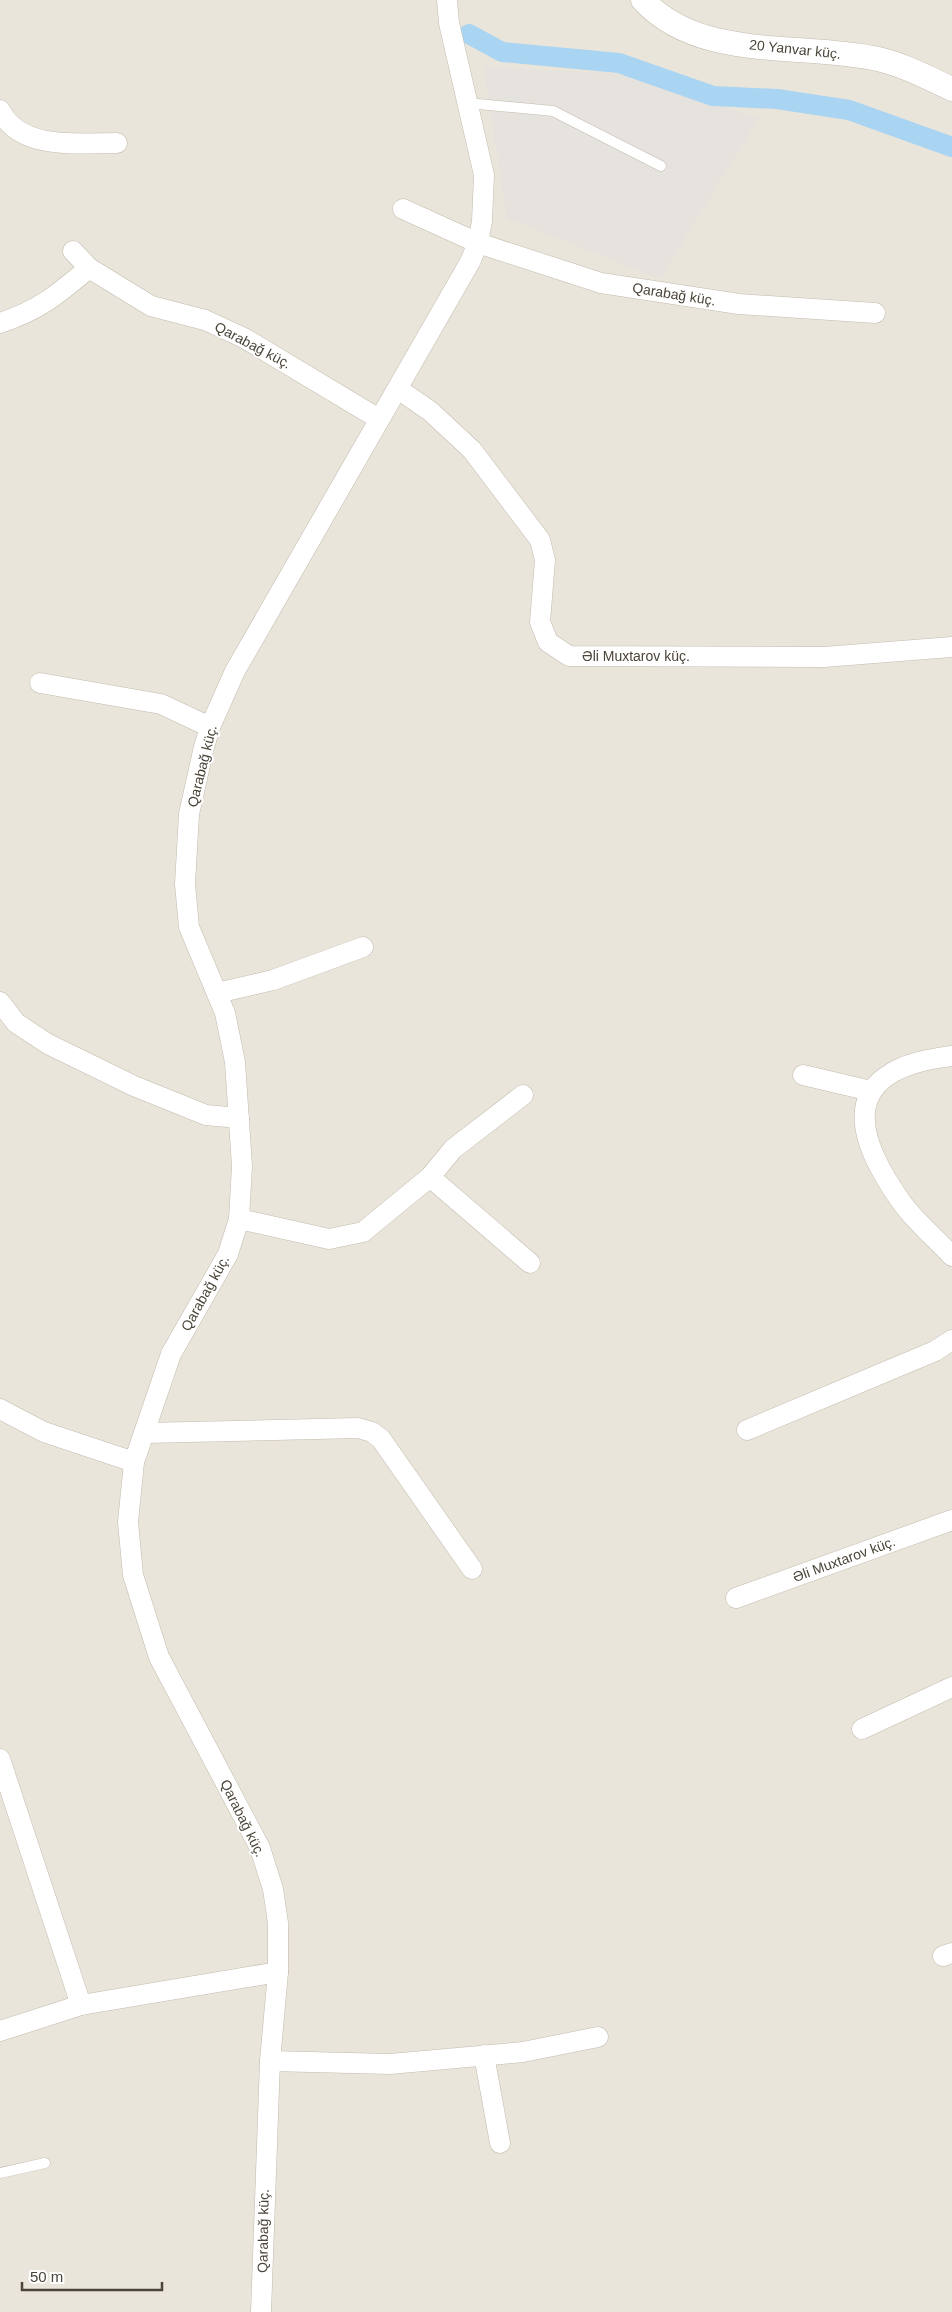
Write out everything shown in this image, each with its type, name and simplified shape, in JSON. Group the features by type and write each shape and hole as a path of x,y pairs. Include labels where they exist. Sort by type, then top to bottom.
{"street":[{"name":"Qarabağ küç.","path":"261,2312 270,2061 278,1972 278,1923 273,1889 260,1848 160,1657 133,1575 128,1522 134,1462 171,1354 228,1254 239,1219 242,1166 234,1062 225,1013 189,927 185,884 189,814 210,727 235,670 398,389 470,262 478,242 482,222 484,175 449,23 447,0"},
{"name":"20 Yanvar küç.","path":"643,0 656,14 681,28 710,39 879,59 952,89"},
{"path":"0,110 6,121 29,137 62,143 116,143"},
{"name":"Qarabağ küç.","path":"403,210 478,242 601,283 739,304 875,314"},
{"name":"Qarabağ küç.","path":"73,251 89,268 152,306 205,320 244,338 379,419"},
{"path":"0,323 18,317 49,302 89,268"},
{"name":"Əli Muxtarov küç.","path":"398,389 430,411 472,450 540,540 546,560 540,622 548,642 569,656 824,657 952,647"},
{"path":"40,683 161,704 210,727"},
{"path":"216,993 273,980 363,947"},
{"path":"0,1002 16,1023 48,1044 134,1086 206,1115 239,1118"},
{"path":"952,1056 922,1061 887,1076 871,1091 866,1105 864,1126 870,1150 903,1204 952,1256"},
{"path":"803,1075 871,1091"},
{"path":"239,1219 328,1239 363,1232 430,1177 453,1149 523,1095"},
{"path":"430,1177 530,1264"},
{"path":"746,1430 935,1351 952,1340"},
{"path":"0,1409 44,1432 134,1462"},
{"path":"144,1433 358,1428 372,1432 381,1439 472,1569"},
{"name":"Əli Muxtarov küç.","path":"736,1598 952,1520"},
{"path":"862,1728 952,1687"},
{"path":"0,1759 81,2005"},
{"path":"0,2031 81,2005 278,1972"},
{"path":"270,2061 390,2064 523,2052 598,2037"},
{"path":"484,2056 500,2143"}],"lane":[{"path":"467,103 553,111 661,166"},
{"path":"0,2173 45,2164"}],"shaded area":[{"path":"0,0 952,0 952,2312 0,2312"},
{"path":"483,66 619,74 759,118 660,279 507,218"}],"waterway":[{"path":"469,34 502,52 619,63 713,96 777,99 849,110 952,147"}]}
